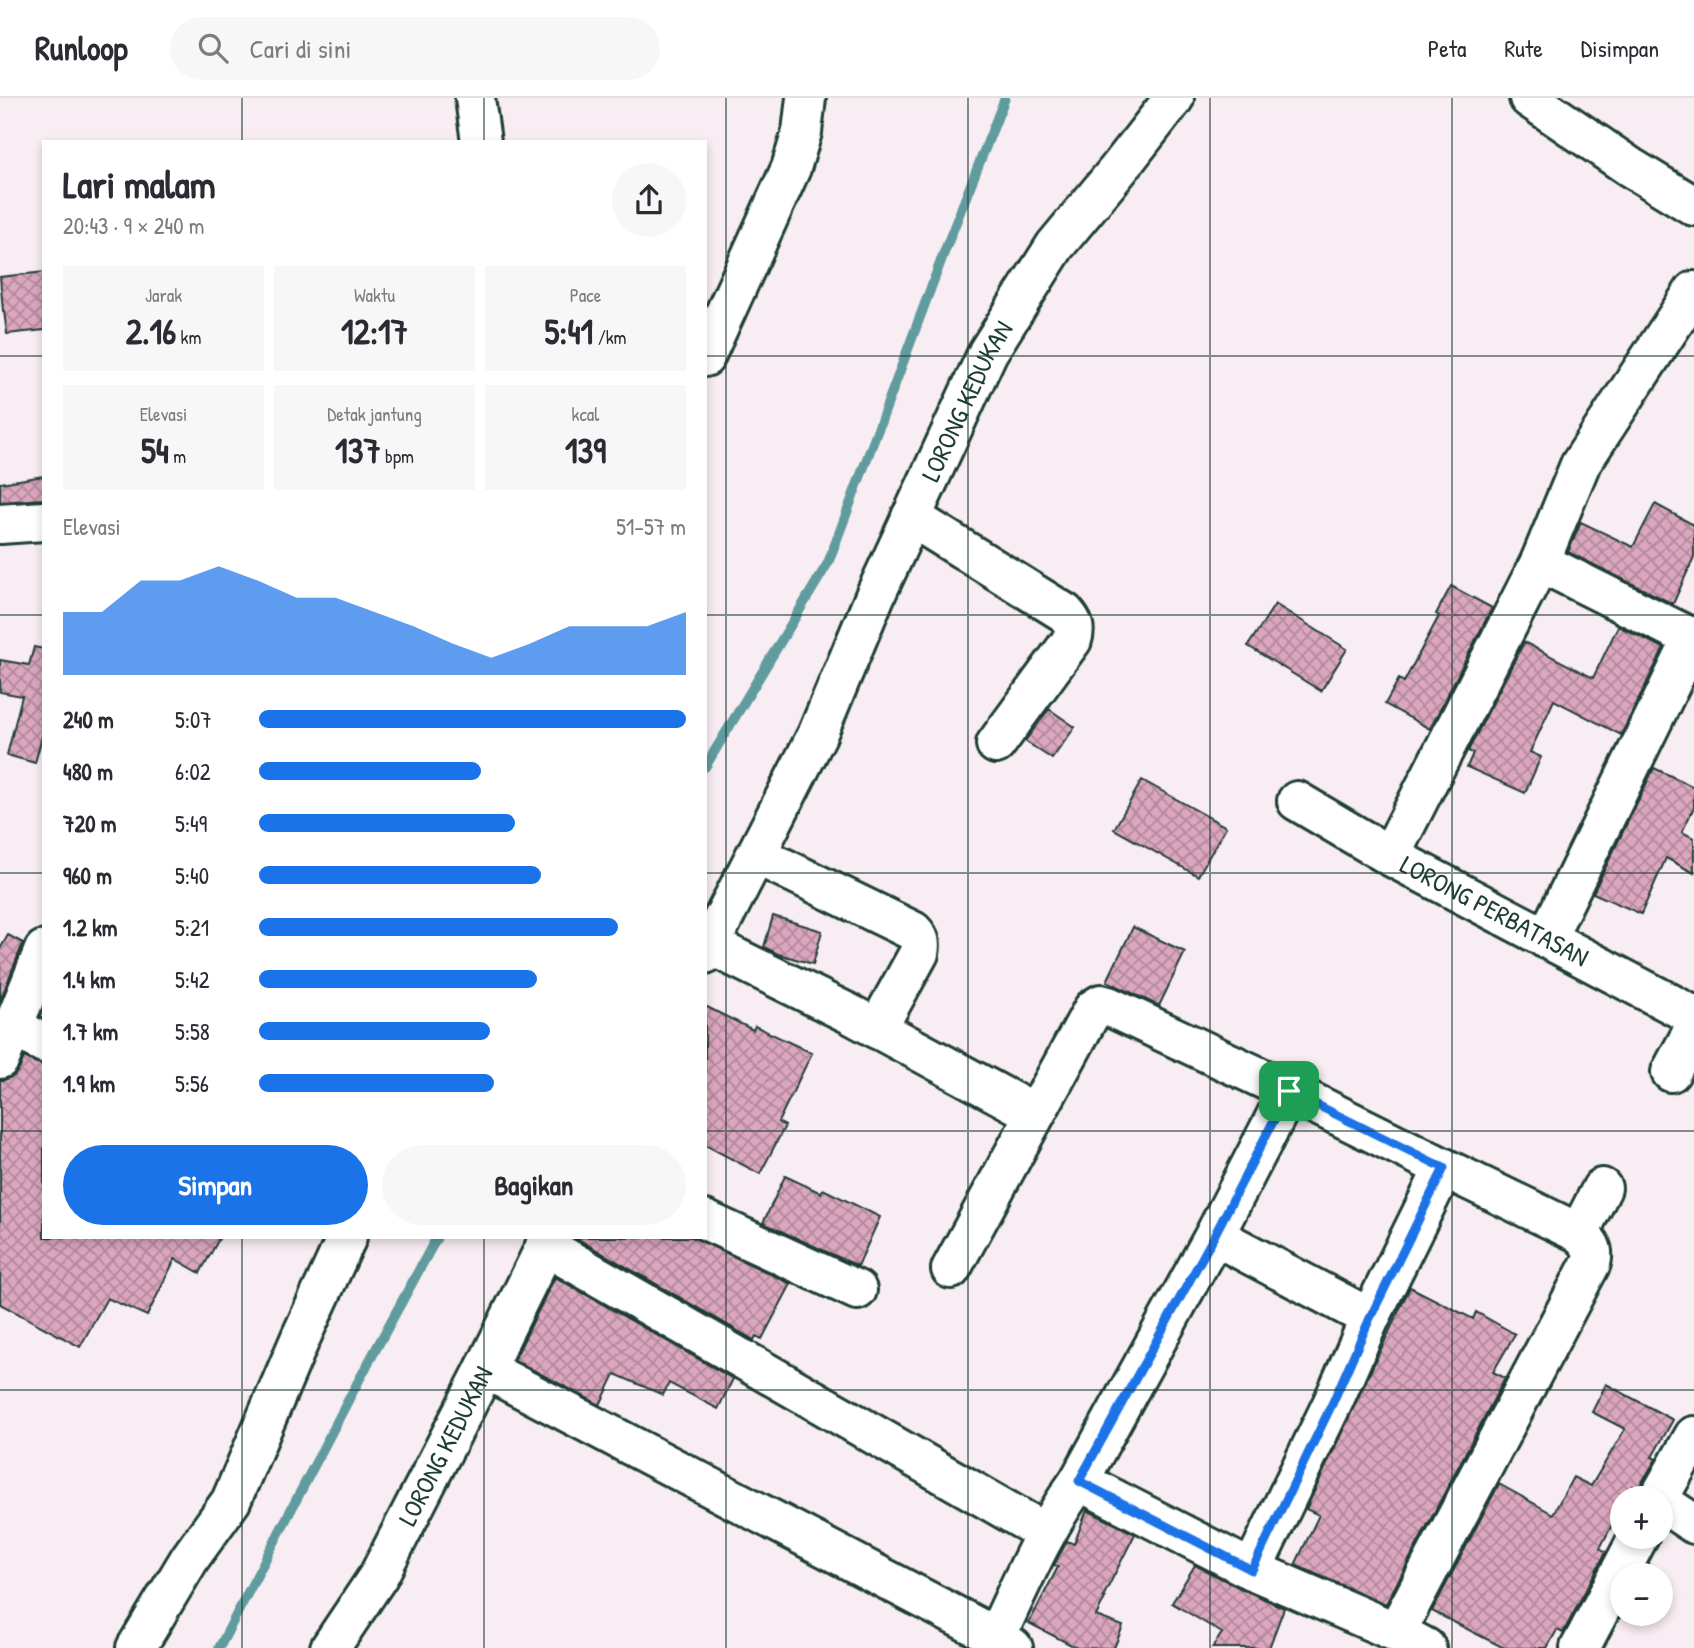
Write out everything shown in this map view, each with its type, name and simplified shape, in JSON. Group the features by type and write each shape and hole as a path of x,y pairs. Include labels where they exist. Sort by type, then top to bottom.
{"street":[{"path":"475,98 481,140"},
{"path":"707,353 790,168 802,132 806,98"},
{"name":"LORONG KEDUKAN","path":"757,855 817,735 875,596 988,352 1055,246 1174,98"},
{"path":"1529,98 1630,167 1694,206"},
{"path":"1390,856 1541,562 1580,465 1694,290"},
{"path":"911,517 1065,613 1073,622 1075,633 1072,640 996,744"},
{"path":"0,524 42,521"},
{"path":"1541,562 1694,637 1546,939"},
{"name":"LORONG PERBATASAN","path":"1297,802 1390,856 1694,1016"},
{"path":"877,1029 919,953 921,944 918,935 757,855 708,949 877,1029 1035,1114"},
{"path":"19,1043 42,957"},
{"path":"951,1269 1093,1009 1101,1004 1289,1091 1578,1233 1588,1241 1593,1256 1591,1264 1411,1640 1252,1570 1079,1481"},
{"path":"1671,1072 1694,1029"},
{"path":"485,1369 1001,1644 1046,1533 1079,1481 1214,1236 1289,1091"},
{"path":"1252,1570 1333,1402 1370,1318 1444,1168"},
{"path":"1578,1233 1602,1188"},
{"path":"707,1221 857,1290"},
{"path":"1214,1236 1370,1318"},
{"path":"136,1648 190,1558 231,1501 346,1239"},
{"path":"547,1242 1046,1533"},
{"name":"LORONG KEDUKAN","path":"330,1648 379,1575 547,1242"},
{"path":"1667,1486 1694,1436"},
{"path":"1673,1509 1694,1524"},
{"path":"1580,1648 1632,1549"}],"building":[{"path":"42,272 42,330 7,334 0,277"},
{"path":"42,476 42,499 0,502 0,483"},
{"path":"1655,504 1694,525 1694,557 1673,604 1568,552 1581,522 1633,547"},
{"path":"1451,586 1492,608 1430,729 1385,704 1399,679 1404,682 1439,616 1436,614"},
{"path":"1275,604 1347,649 1321,691 1248,646"},
{"path":"1618,626 1664,648 1621,735 1554,700 1530,752 1541,757 1525,793 1467,767 1473,753 1468,751 1524,642 1593,678"},
{"path":"34,647 42,649 42,737 35,763 7,755 22,696 0,692 0,660 29,665"},
{"path":"1049,709 1075,727 1052,759 1025,741"},
{"path":"1654,768 1694,787 1694,807 1682,832 1694,838 1694,873 1666,858 1641,914 1593,893"},
{"path":"1142,780 1226,827 1198,876 1114,829"},
{"path":"773,916 822,931 813,964 764,947"},
{"path":"1133,927 1185,952 1159,1006 1107,981"},
{"path":"8,935 23,943 0,1001 0,949"},
{"path":"707,1007 753,1030 755,1026 812,1053 778,1122 785,1126 760,1174 707,1146"},
{"path":"24,1057 42,1064 42,1239 219,1239 200,1273 175,1259 147,1316 107,1298 80,1347 0,1304 0,1080 14,1076"},
{"path":"785,1176 821,1193 823,1189 880,1217 858,1266 763,1223"},
{"path":"577,1239 697,1239 791,1284 762,1339 756,1336 754,1340"},
{"path":"555,1277 733,1379 718,1409 669,1383 663,1395 615,1374 600,1405 514,1360"},
{"path":"1410,1287 1473,1319 1476,1312 1515,1334 1493,1372 1505,1378 1386,1604 1295,1565 1319,1515 1306,1509"},
{"path":"1606,1384 1673,1420 1652,1457 1656,1459 1640,1486 1610,1486 1610,1529 1600,1548 1606,1552 1563,1633 1557,1630 1547,1648 1504,1648 1432,1611 1499,1484 1553,1514 1573,1477 1591,1486 1625,1429 1592,1412"},
{"path":"1087,1510 1135,1534 1096,1616 1123,1626 1114,1648 1077,1648 1029,1623 1058,1567 1054,1565 1067,1541 1074,1544"},
{"path":"1195,1565 1284,1608 1269,1648 1212,1648 1222,1633 1172,1603"}],"waterway":[{"path":"707,764 828,563 1005,98"},
{"path":"219,1648 436,1239"}],"route":[{"path":"1289,1091 1444,1168 1370,1318 1333,1402 1252,1570 1079,1481 1212,1240 1289,1091"}]}
